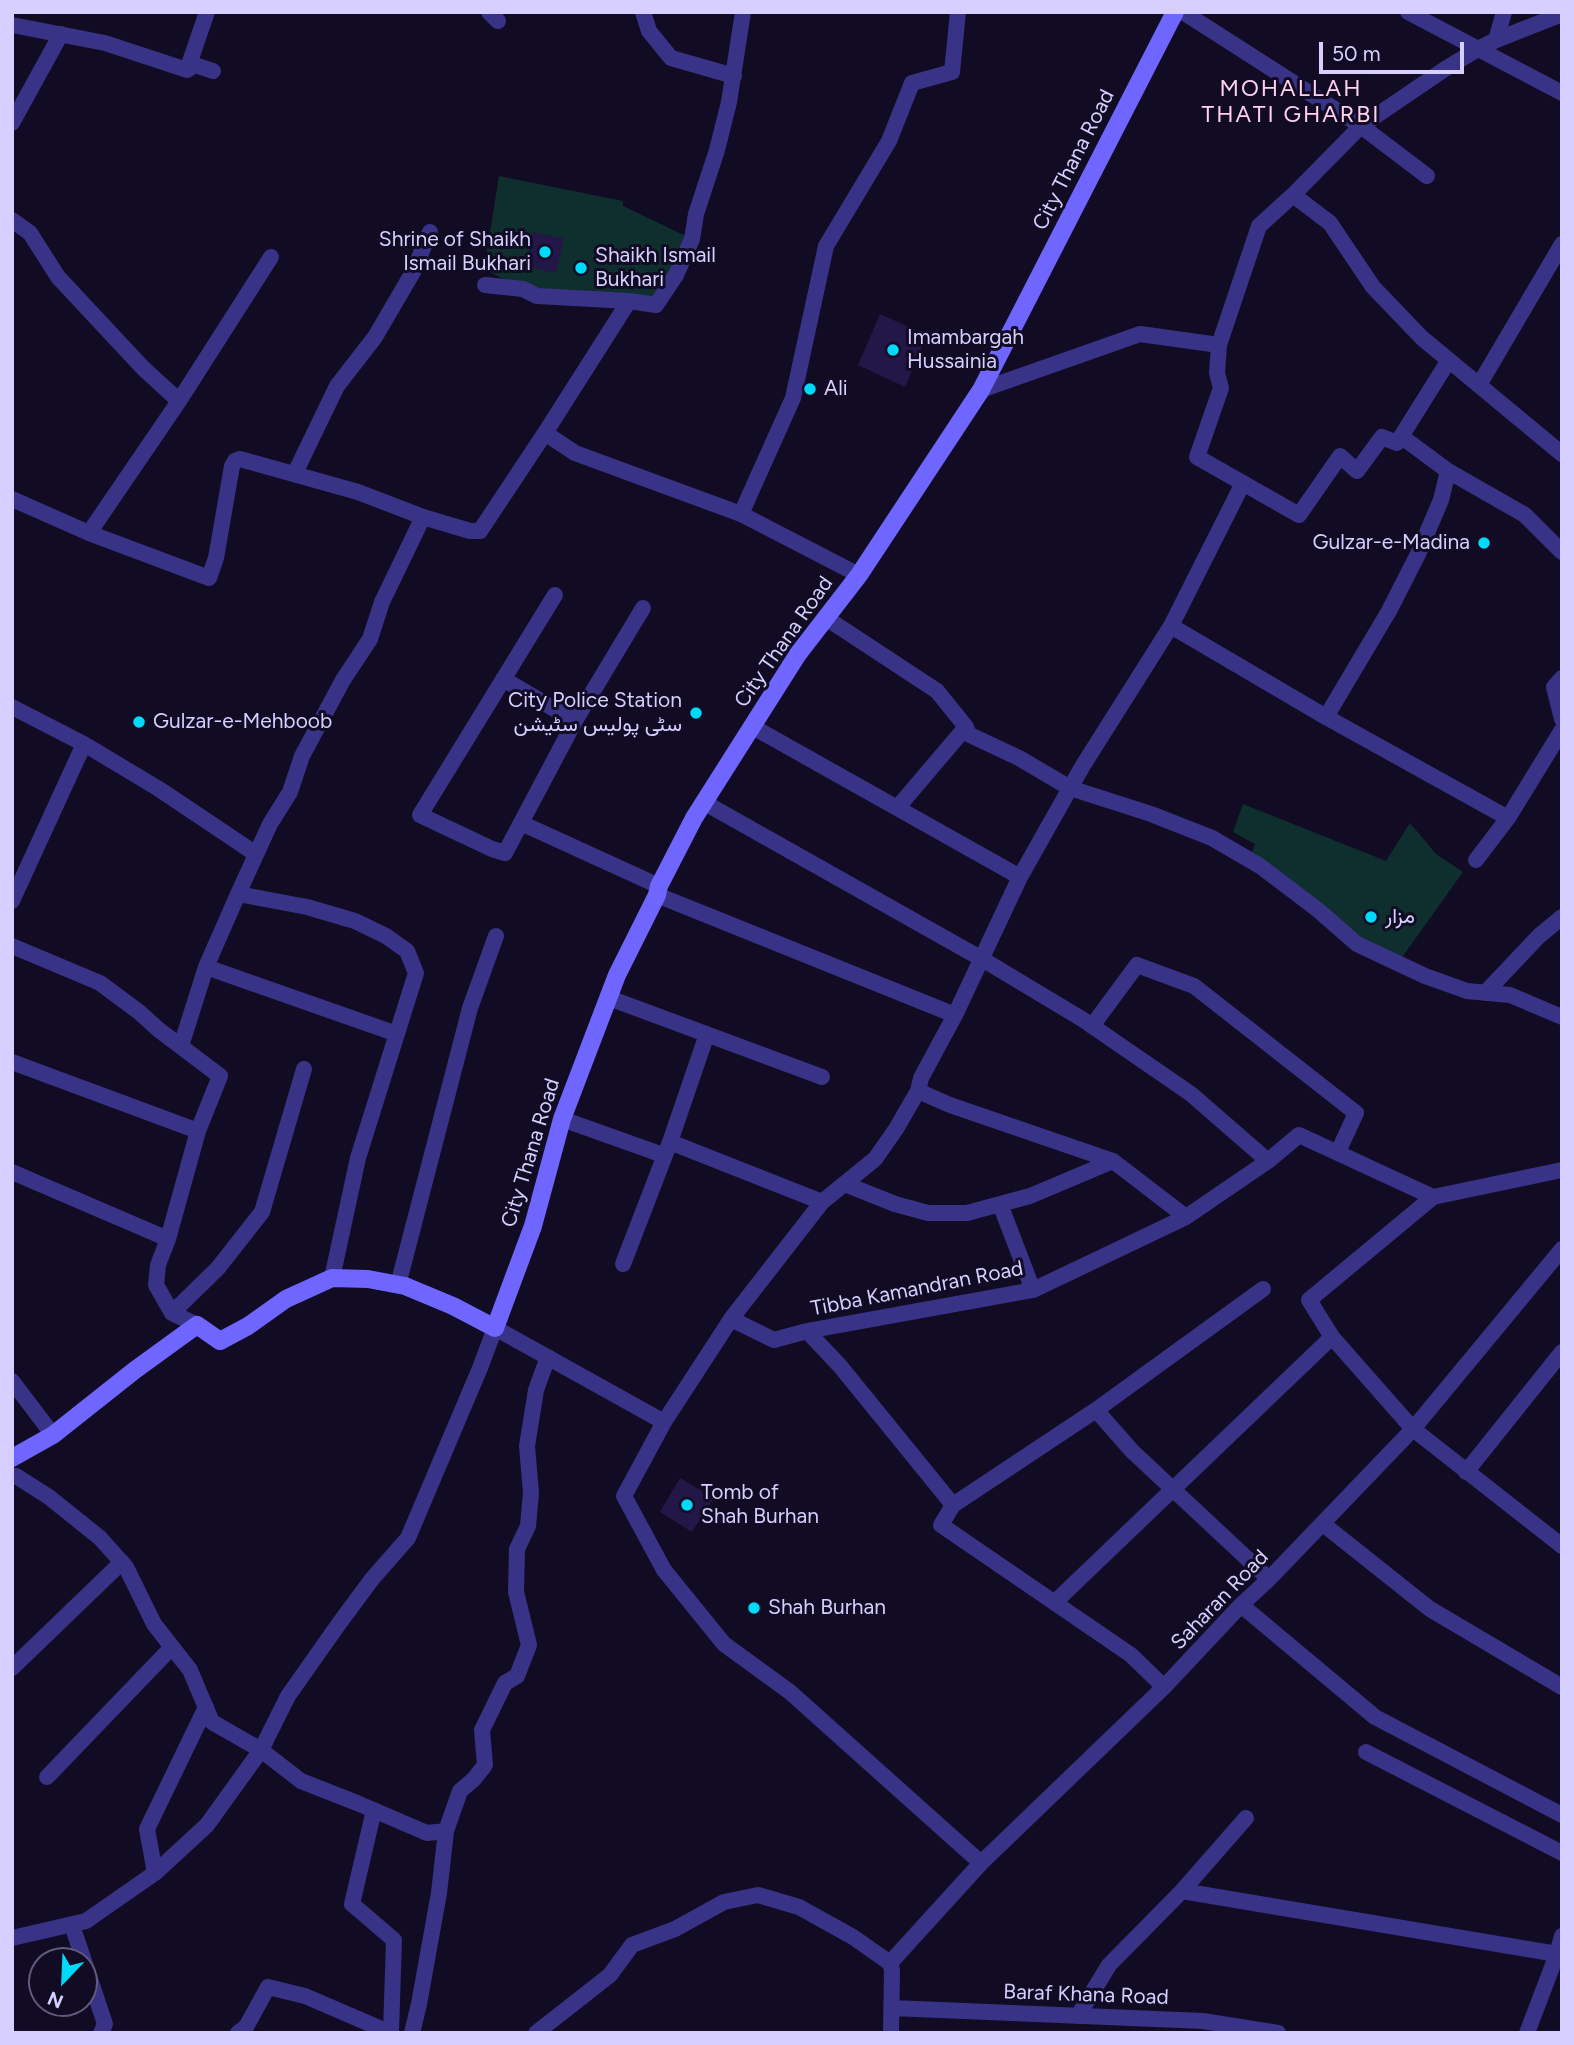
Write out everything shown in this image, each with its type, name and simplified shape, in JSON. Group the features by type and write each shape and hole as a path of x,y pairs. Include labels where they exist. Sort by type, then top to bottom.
{"street":[{"path":"187,70 207,12"},
{"path":"643,12 649,31 671,58 734,76"},
{"path":"485,285 523,289 537,296 656,305 676,275 692,239 696,214 717,150 734,76 743,12"},
{"path":"741,514 793,398 826,246 889,141 912,83 952,72 958,12"},
{"name":"City Thana Road","path":"495,1328 534,1226 562,1119 617,975 694,818 798,654 859,575 981,390 1175,12"},
{"path":"1183,12 1361,126 1427,176"},
{"path":"1408,12 1562,93"},
{"path":"1496,40 1504,12"},
{"path":"1449,360 1398,443 1382,437 1357,471 1340,456 1299,515 1197,457 1221,388 1217,373 1219,345 1259,226 1361,126 1478,49 1562,14"},
{"path":"12,25 105,43 187,70"},
{"path":"12,123 61,34"},
{"path":"187,70 195,65 213,71"},
{"path":"1293,195 1330,223 1373,287 1422,338 1562,454"},
{"path":"12,220 30,233 58,277 143,368 179,401"},
{"path":"295,473 337,386 375,337 413,272 430,232"},
{"path":"1479,385 1562,244"},
{"path":"89,533 179,401 271,257"},
{"path":"12,499 89,533 209,578 216,558 232,467 240,459 358,492 423,517 470,531 480,531 629,301"},
{"path":"981,390 1140,334 1219,345"},
{"path":"545,433 575,453 741,514 859,575"},
{"path":"1402,437 1448,471 1525,515 1562,552"},
{"path":"1326,717 1389,611 1418,554 1441,500 1448,471"},
{"path":"981,1863 790,1692 724,1644 664,1570 624,1496 664,1422 731,1319 822,1202 875,1159 896,1129 918,1090 920,1078 955,1015 1020,877 1070,788 1171,626 1242,483"},
{"path":"181,1046 206,967 256,854 270,824 290,793 302,756 343,680 370,639 382,601 423,517"},
{"path":"555,595 420,815 505,853 575,721 643,608"},
{"path":"826,618 937,691 966,727 968,734 1020,758 1070,788 1151,814 1212,838 1260,866 1318,909 1357,944 1425,976 1467,991 1510,995 1562,1017"},
{"path":"1171,626 1326,717 1508,818"},
{"path":"1562,678 1554,687 1562,719"},
{"path":"503,679 575,721"},
{"path":"12,707 85,744 159,789 256,854"},
{"path":"753,727 1020,877"},
{"path":"898,807 966,727"},
{"path":"1476,860 1508,818 1562,730"},
{"path":"12,901 85,744"},
{"path":"705,803 982,960 1092,1026 1191,1094 1268,1161"},
{"path":"521,823 658,890 955,1015"},
{"path":"238,894 307,907 355,921 386,936 407,951 416,973 358,1158 331,1278"},
{"path":"1485,993 1539,936 1562,917"},
{"path":"398,1285 470,1008 496,936"},
{"path":"12,946 100,983 220,1076 198,1131 168,1239 158,1265 156,1285 172,1313 197,1325 220,1341 248,1326 286,1299 331,1278 368,1279 405,1286 453,1306 495,1328 664,1422"},
{"path":"1092,1026 1137,965 1194,986 1356,1113 1338,1152"},
{"path":"206,967 397,1034"},
{"path":"609,998 822,1077"},
{"path":"623,1264 706,1034"},
{"path":"12,1062 198,1131"},
{"path":"172,1313 218,1268 261,1212 304,1069"},
{"path":"918,1090 950,1105 1112,1161 1186,1217"},
{"path":"562,1119 666,1148 822,1202"},
{"name":"Tibba Kamandran Road","path":"731,1319 774,1339 1033,1290 1186,1217 1268,1161 1299,1135 1433,1197"},
{"path":"845,1184 895,1204 928,1213 967,1213 1030,1196 1112,1161"},
{"path":"1558,1537 1466,1472 1413,1429 1332,1336 1309,1300 1433,1197 1562,1170"},
{"path":"12,1172 168,1239"},
{"path":"1000,1204 1033,1290"},
{"name":"Saharan Road","path":"890,1963 981,1863 1164,1687 1413,1429 1562,1249"},
{"path":"1164,1687 1131,1655 941,1525 953,1505 1096,1410 1263,1289"},
{"path":"12,1458 53,1435 197,1325"},
{"path":"12,1938 86,1921 155,1874 207,1825 261,1749 295,1686 372,1579 408,1538 495,1328"},
{"path":"807,1331 840,1366 953,1505"},
{"path":"1055,1602 1332,1336"},
{"path":"1466,1472 1562,1352"},
{"path":"412,2033 437,1906 446,1831 460,1791 485,1765 482,1730 505,1683 517,1676 529,1645 516,1592 517,1549 528,1527 531,1493 527,1446 536,1390 548,1357"},
{"path":"12,1381 53,1435"},
{"path":"1096,1410 1132,1451 1269,1579"},
{"path":"12,1476 49,1497 100,1538 122,1562 153,1624 190,1670 212,1722 261,1749 301,1782 427,1833 446,1831"},
{"path":"1323,1524 1430,1609 1562,1687"},
{"path":"12,1668 122,1562"},
{"path":"1241,1605 1375,1717 1562,1815"},
{"path":"47,1777 172,1647"},
{"path":"155,1874 147,1829 206,1707"},
{"path":"1366,1752 1562,1853"},
{"path":"238,2033 246,2027 268,1987 304,1996 391,2033 394,1940 352,1904 374,1810"},
{"path":"1078,2016 1109,1965 1182,1891 1246,1818"},
{"path":"1182,1891 1557,1954"},
{"path":"536,2033 610,1975 632,1945 675,1929 724,1902 758,1895 799,1907 853,1937 890,1963 891,2033"},
{"path":"72,1924 105,2024 100,2033"},
{"path":"1527,2033 1562,1936"},
{"name":"Baraf Khana Road","path":"892,2008 1078,2016 1278,2033"}],"green space":[{"path":"499,176 623,201 623,206 692,239 656,305 537,296 484,269"},
{"path":"1243,804 1386,861 1410,823 1436,854 1463,872 1398,963 1249,860 1255,844 1233,832"}],"building":[{"name":"Shrine of Shaikh Ismail Bukhari","path":"533,232 564,239 556,273 525,266"},
{"name":"Imambargah Hussainia","path":"880,314 927,335 905,387 858,365"},
{"name":"Tomb of Shah Burhan","path":"680,1478 714,1498 692,1532 660,1512"}],"place":[{"name":"Shrine of Shaikh Ismail Bukhari","path":"545,252"},
{"name":"Shaikh Ismail Bukhari","path":"581,268"},
{"name":"Imambargah Hussainia","path":"893,350"},
{"name":"Ali","path":"810,389"},
{"name":"Gulzar-e-Madina","path":"1484,543"},
{"name":"City Police Station سٹی پولیس سٹیشن","path":"696,713"},
{"name":"Gulzar-e-Mehboob","path":"139,722"},
{"name":"مزار","path":"1371,917"},
{"name":"Tomb of Shah Burhan","path":"687,1505"},
{"name":"Shah Burhan","path":"754,1608"}],"district":[{"name":"MOHALLAH THATI GHARBI","path":"1291,102"}]}
